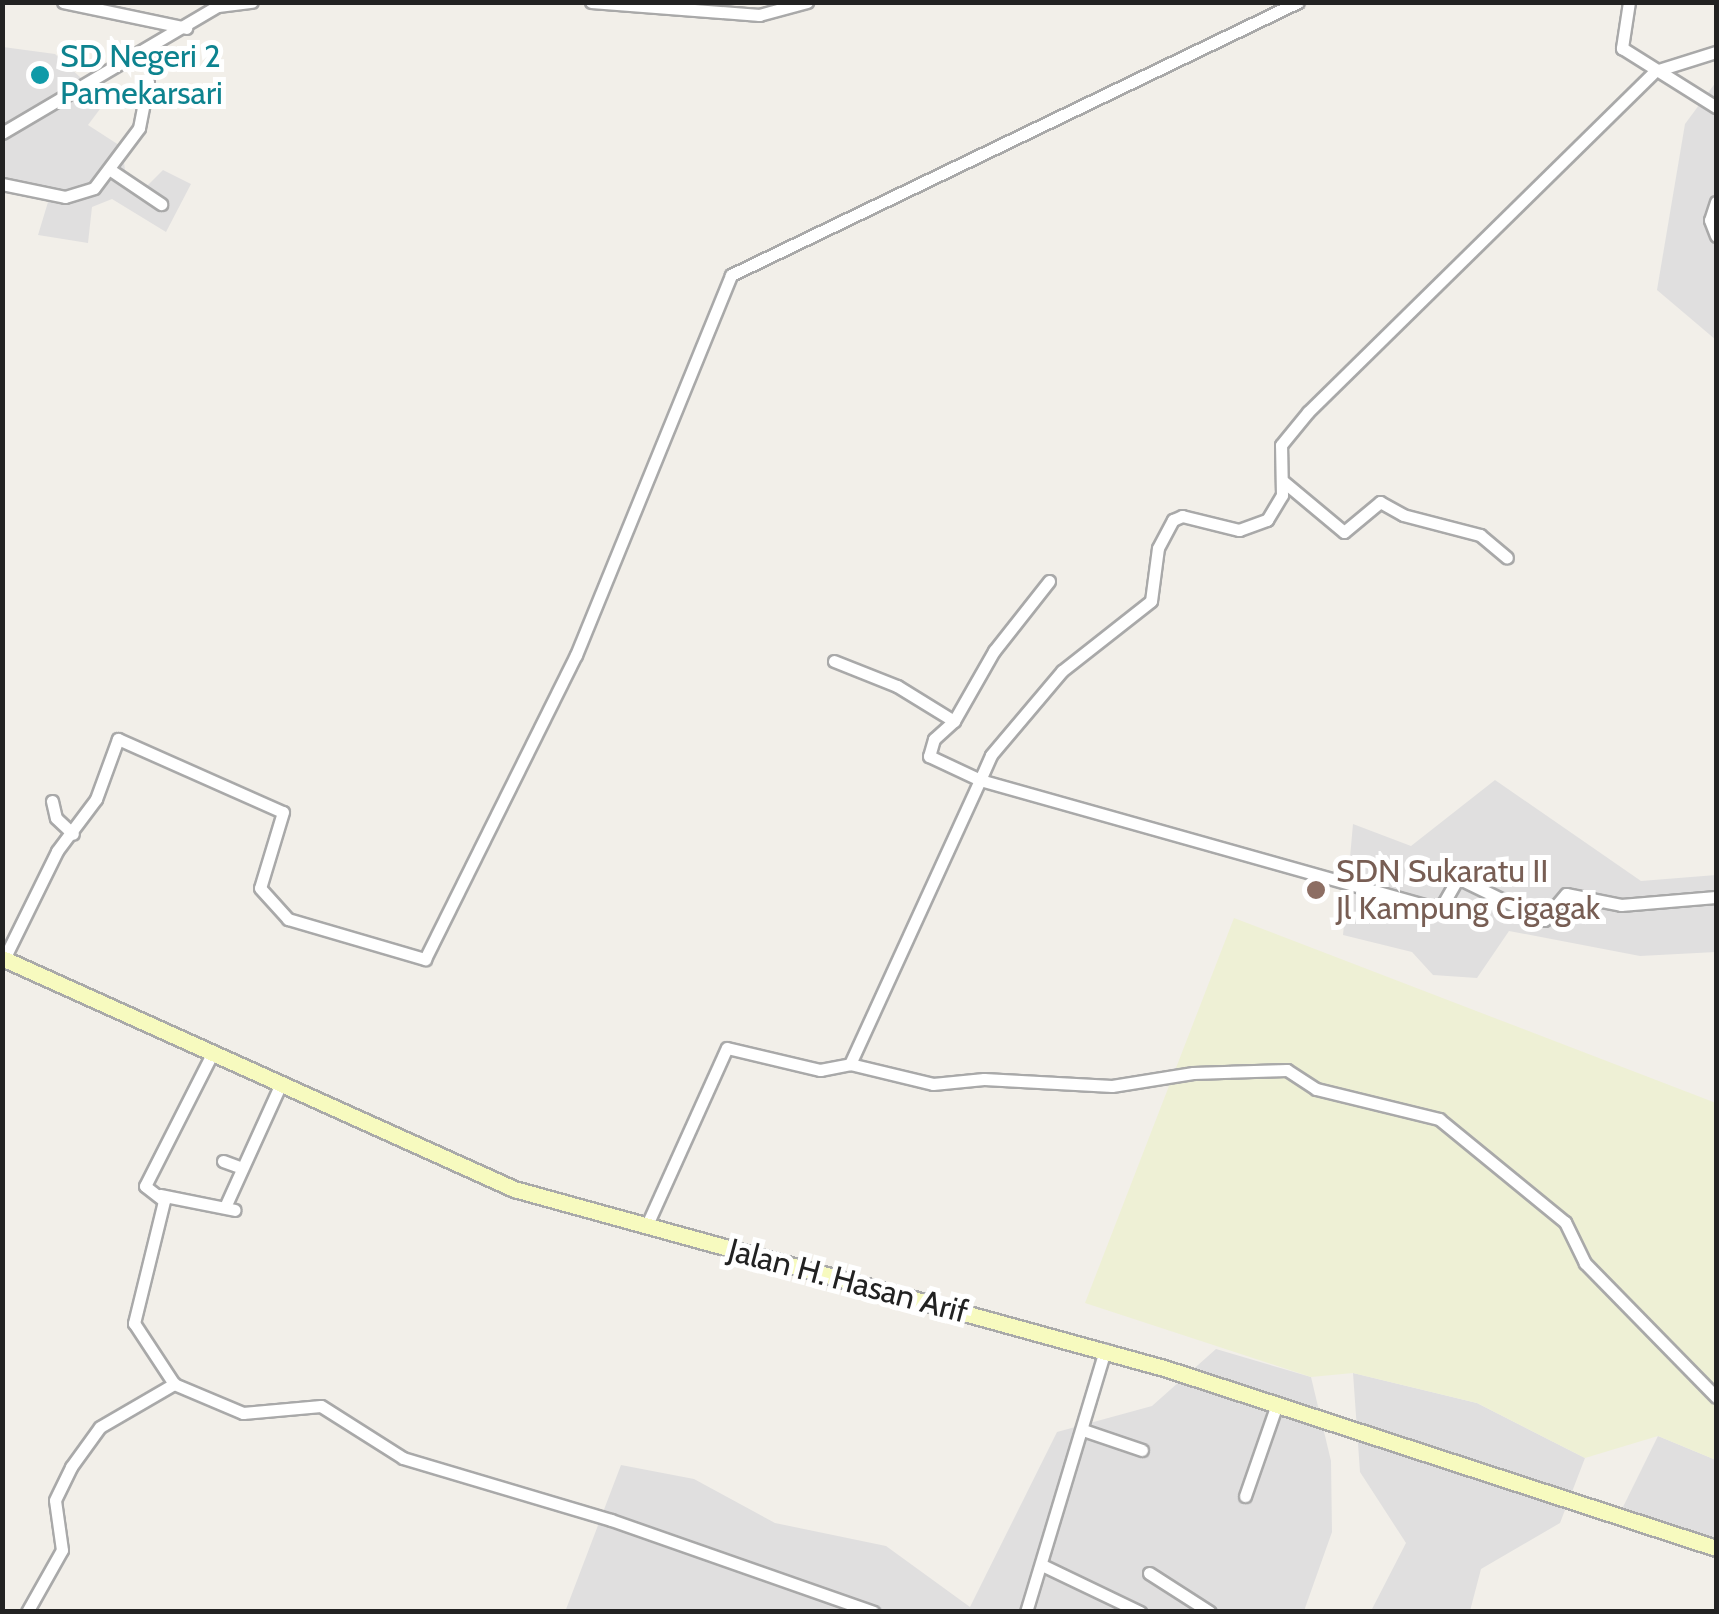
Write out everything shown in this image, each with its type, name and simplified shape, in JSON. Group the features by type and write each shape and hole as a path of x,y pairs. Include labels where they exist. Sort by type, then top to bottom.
{"main road":[{"name":"Jalan H. Hasan Arif","path":"3,960 480,1176 646,1226 1105,1350 1716,1548"}],"street":[{"path":"64,2 186,28"},
{"path":"2,134 222,4 252,2"},
{"path":"592,2 759,16 806,2"},
{"path":"3,960 57,851 96,799 118,739 283,812 260,888 288,920 425,959 576,655 732,275 1298,2"},
{"path":"1629,2 1620,44 1716,107"},
{"path":"850,1064 991,755 1062,671 1150,601 1158,548 1174,520 1182,516 1223,529 1254,528 1274,511 1284,482 1282,441 1655,70 1716,52"},
{"path":"2,184 43,195 84,195 110,169 146,113 148,82"},
{"path":"110,169 161,204"},
{"path":"1716,202 1710,220 1716,236"},
{"path":"1284,482 1344,532 1380,502 1419,521 1480,535 1507,558"},
{"path":"1049,582 994,651 954,720 934,740 929,756 980,780 1432,907 1443,904 1458,878 1544,920 1566,894 1621,904 1716,896"},
{"path":"834,661 897,686 954,720"},
{"path":"52,801 56,818 73,834"},
{"path":"646,1226 724,1050 820,1070 850,1064 933,1084 984,1079 1112,1086 1193,1074 1288,1070 1316,1089 1439,1119 1565,1222 1585,1263 1716,1396"},
{"path":"213,1052 145,1186 160,1195 230,1208 242,1168 280,1086"},
{"path":"223,1161 242,1168"},
{"path":"160,1195 164,1201 134,1320 174,1384 244,1413 321,1406 402,1458 611,1520 873,1612"},
{"path":"1026,1612 1086,1431 1105,1350"},
{"path":"27,1612 62,1550 55,1504 71,1466 100,1428 174,1384"},
{"path":"1245,1496 1277,1404"},
{"path":"1086,1431 1142,1450"},
{"path":"1042,1565 1140,1612"},
{"path":"1150,1573 1210,1612"}],"shaded area":[{"path":"3,47 55,54 106,101 88,125 122,147 125,170 146,187 163,170 191,184 166,232 112,199 92,207 88,243 38,235 48,202 3,187"},
{"path":"1716,82 1716,340 1657,290 1685,124"},
{"path":"1495,780 1641,881 1716,875 1716,952 1640,956 1509,931 1477,978 1433,975 1412,952 1343,935 1353,824 1411,846"},
{"path":"1216,1349 1311,1377 1331,1461 1332,1532 1304,1611 565,1612 621,1465 694,1479 775,1523 886,1546 970,1607 1057,1432 1152,1406"},
{"path":"1353,1373 1477,1403 1585,1458 1560,1523 1481,1569 1470,1611 1371,1611 1406,1543 1360,1472"},
{"path":"1658,1436 1716,1460 1716,1543 1621,1511"}],"green space":[{"path":"1234,918 1716,1103 1716,1460 1658,1436 1585,1458 1477,1403 1353,1373 1311,1377 1085,1303"}],"place":[{"name":"SD Negeri 2 Pamekarsari","path":"40,75"},
{"name":"SDN Sukaratu II Jl Kampung Cigagak","path":"1316,890"}]}
